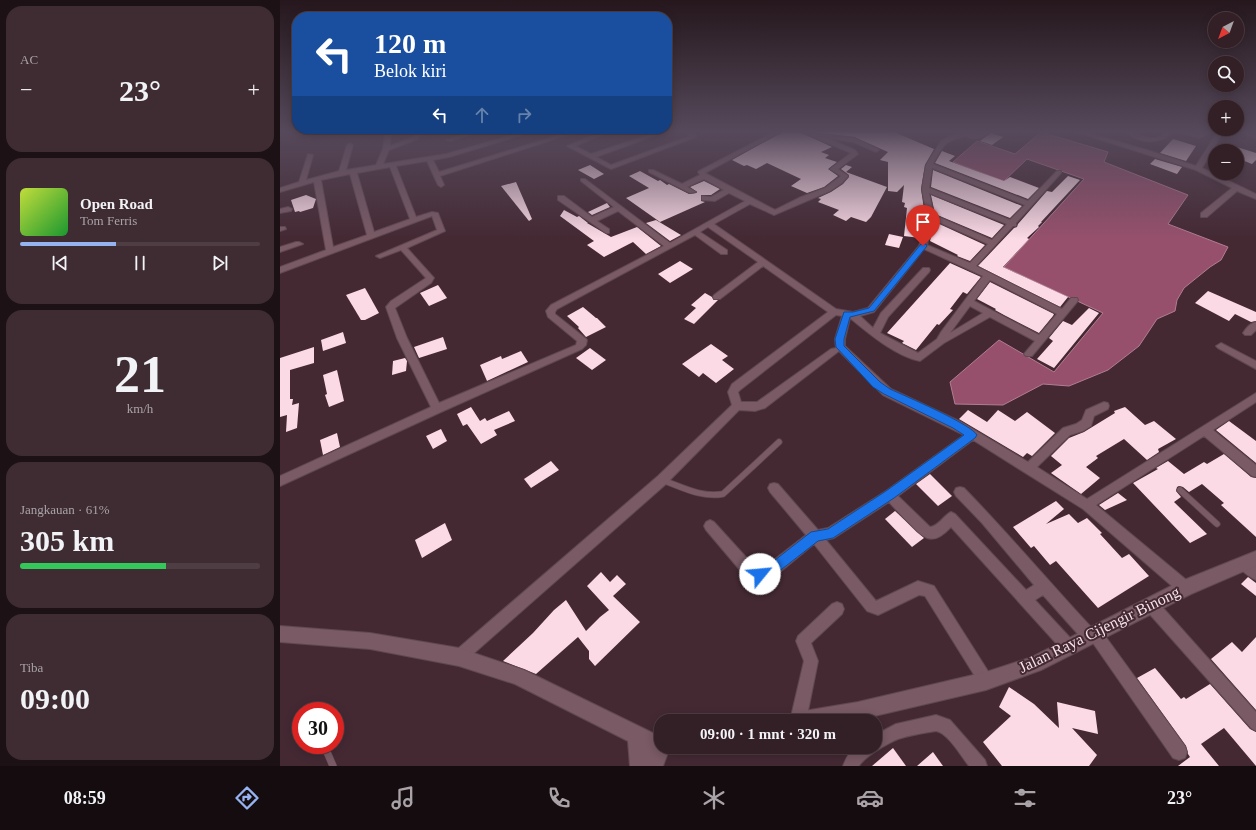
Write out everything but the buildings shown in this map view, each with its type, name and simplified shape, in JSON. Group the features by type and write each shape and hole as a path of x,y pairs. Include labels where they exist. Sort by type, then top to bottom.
{"street":[{"path":"302,183 306,168"},
{"path":"342,173 344,168"},
{"path":"280,190 317,178 374,168"},
{"path":"393,168 414,220"},
{"path":"433,168 441,185"},
{"path":"437,175 459,168"},
{"path":"709,168 701,172 704,176 774,213 828,190 838,184 845,176 833,169 835,168"},
{"path":"872,310 923,246 931,216 925,189 928,168"},
{"path":"935,168 1029,204"},
{"path":"1194,168 1256,197"},
{"path":"353,171 372,237"},
{"path":"651,171 692,192"},
{"path":"971,267 1013,224 1029,204 1059,172"},
{"path":"681,187 704,176"},
{"path":"317,178 330,252"},
{"path":"583,180 669,246"},
{"path":"1204,215 1236,188"},
{"path":"925,189 1013,224"},
{"path":"705,198 712,199 729,190"},
{"path":"561,198 606,231"},
{"path":"280,480 579,347 582,345 582,340 551,315 550,311 554,307 710,225 750,201"},
{"path":"592,220 618,208"},
{"path":"280,270 372,237 414,220 432,214 435,215 441,231 380,256"},
{"path":"931,216 993,243"},
{"path":"710,225 834,312 850,314 872,310 884,315"},
{"path":"695,232 724,252"},
{"path":"280,250 299,244"},
{"path":"923,246 971,267 1063,313"},
{"path":"402,247 430,278 428,281 390,307 402,338 437,409"},
{"path":"717,297 763,262"},
{"path":"874,334 884,315 926,270"},
{"path":"941,341 944,334 988,276"},
{"path":"1029,354 1074,300"},
{"path":"969,302 1040,340"},
{"path":"737,406 733,392 736,387 834,312"},
{"path":"850,314 874,334 914,356 920,357 941,341 990,313"},
{"path":"850,314 840,339 840,347 876,384 887,392 957,425 1087,505 1185,588"},
{"path":"1248,333 1256,325"},
{"path":"1221,346 1256,365"},
{"path":"459,657 662,480 737,406 755,407 761,405 834,351"},
{"path":"1087,505 1256,397"},
{"path":"1028,468 1067,431 1079,428 1087,423 1090,413 1104,406"},
{"path":"1205,430 1256,472"},
{"path":"710,526 750,571 760,574 769,572 815,536 830,534 890,495 972,435"},
{"path":"774,488 872,606 878,608 918,588 929,591 986,681"},
{"path":"960,492 986,519 1044,587 1093,635 1179,752"},
{"path":"890,495 926,532 931,534 936,533 951,518 1069,647"},
{"path":"1250,560 1256,574"},
{"name":"Jalan Raya Cijengir Binong","path":"840,714 986,681 1035,664 1185,588 1250,560"},
{"path":"1024,599 1044,587"},
{"path":"1152,605 1256,723"},
{"path":"800,714 811,661 803,642 837,610"},
{"path":"280,634 370,641 459,657 518,676 654,744"},
{"path":"882,740 896,732 936,724 945,725 979,766"},
{"path":"637,735 640,766"},
{"path":"654,766 658,754"},
{"path":"851,766 856,756 859,754"}],"lane":[{"path":"662,480 706,495 719,495 729,489 779,442"},
{"path":"1180,490 1218,524"},
{"path":"328,754 333,766"}],"shaded area":[{"path":"968,168 1018,168 1004,181"},
{"path":"1052,168 1119,168 1188,195 1168,224 1228,247 1221,260 1184,288 1177,300 1175,311 1157,319 1139,346 1108,370 1069,386 1043,384 1003,405 955,404 950,382 999,340 1054,372 1103,313 1004,267 1084,179"}],"route":[{"path":"760,574 769,572 815,536 830,534 890,495 972,435 957,425 887,392 876,384 840,347 840,339 847,314 853,315 872,310 923,246"}]}
